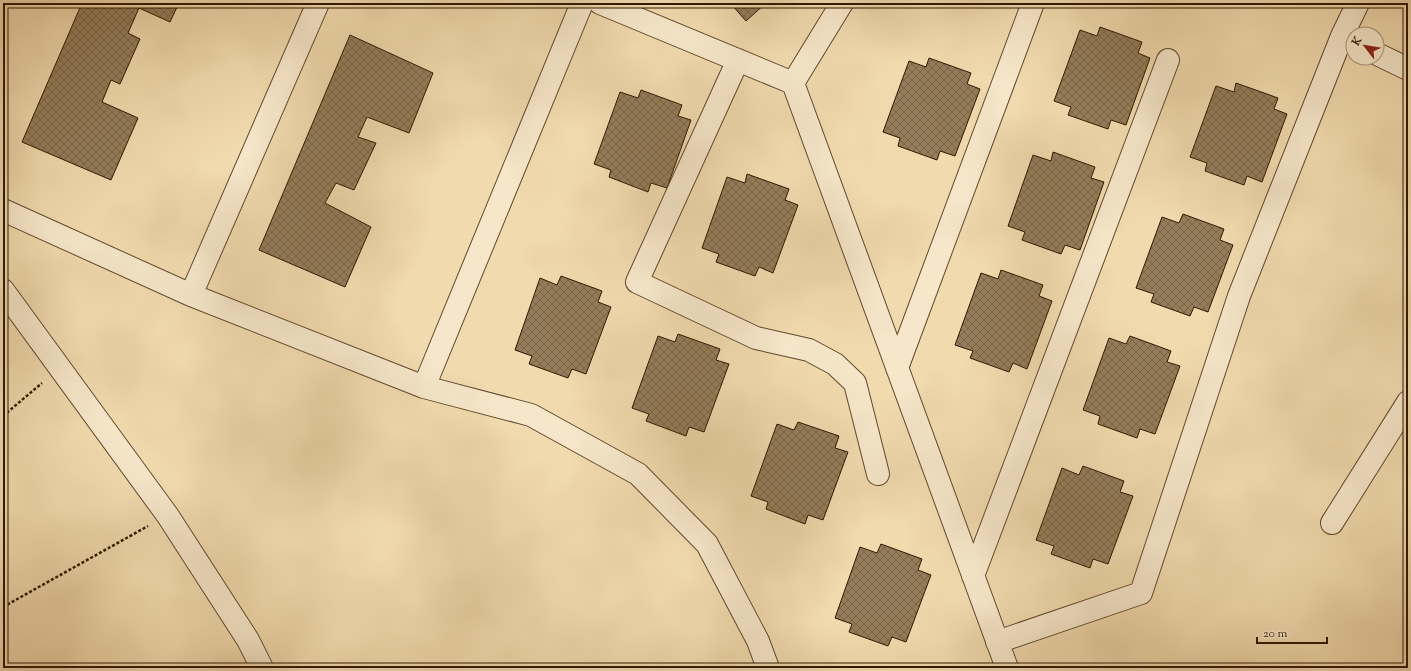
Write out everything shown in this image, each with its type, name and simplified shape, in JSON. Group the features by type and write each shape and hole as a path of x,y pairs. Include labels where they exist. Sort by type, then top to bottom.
{"street":[{"path":"192,295 318,3"},
{"path":"424,387 582,3"},
{"path":"600,3 793,83 1007,668"},
{"path":"793,83 842,3"},
{"path":"897,368 1033,3"},
{"path":"1351,26 1358,3"},
{"path":"997,642 1141,593 1239,296 1345,44"},
{"path":"1385,58 1408,69"},
{"path":"738,60 637,282 756,338 809,350 835,364 855,383 878,474"},
{"path":"973,576 1168,60"},
{"path":"3,210 192,295 424,387 531,415 638,474 707,544 758,641 768,668"},
{"path":"3,290 168,516 248,640 262,668"},
{"path":"1332,523 1408,402"}],"path":[{"path":"3,416 60,367"},
{"path":"4,606 168,516"},
{"path":"3,573 7,574 4,606"}],"building":[{"path":"82,3 179,3 170,22 139,8 128,33 140,39 120,84 111,80 102,102 138,118 111,180 22,142"},
{"path":"730,3 766,3 746,21"},
{"path":"1100,27 1142,42 1138,53 1150,58 1126,125 1111,120 1108,129 1068,115 1071,107 1054,101 1080,30 1097,36"},
{"path":"350,35 433,73 409,133 367,117 358,137 376,143 354,190 336,183 325,203 371,227 345,287 259,250"},
{"path":"929,58 971,73 967,84 980,89 955,156 940,151 937,160 898,146 900,138 883,132 909,61 926,67"},
{"path":"1236,83 1278,98 1274,109 1287,114 1262,182 1247,176 1244,185 1205,171 1207,163 1190,157 1216,86 1234,92"},
{"path":"641,90 682,105 678,116 691,120 667,188 651,183 648,192 609,177 611,170 594,164 620,92 638,98"},
{"path":"1053,152 1095,167 1091,178 1104,182 1080,250 1065,245 1061,254 1022,240 1025,232 1008,226 1033,155 1051,161"},
{"path":"747,174 789,189 785,200 798,205 773,273 759,267 755,276 716,262 719,254 702,248 727,177 745,183"},
{"path":"1183,214 1224,229 1220,240 1233,245 1208,312 1194,307 1190,316 1151,302 1154,294 1136,288 1162,217 1179,223"},
{"path":"1001,270 1043,285 1039,296 1052,301 1027,369 1013,363 1009,372 970,358 973,351 955,345 981,273 998,279"},
{"path":"561,276 602,291 598,302 611,307 586,374 572,369 568,378 529,364 532,356 515,350 540,278 557,285"},
{"path":"678,334 720,349 716,360 729,364 704,432 689,427 686,436 646,421 649,414 632,408 658,336 675,342"},
{"path":"1130,336 1171,351 1167,362 1180,366 1155,434 1140,429 1137,438 1098,424 1100,416 1083,410 1109,338 1126,344"},
{"path":"798,422 839,436 835,448 848,452 823,520 808,515 805,524 766,509 768,502 751,496 777,424 794,430"},
{"path":"1083,466 1124,481 1120,492 1133,496 1108,564 1093,559 1090,568 1051,554 1054,546 1036,540 1062,468 1079,475"},
{"path":"881,544 922,559 918,570 931,575 906,642 892,637 888,646 849,632 852,624 835,618 860,547 877,553"}]}
